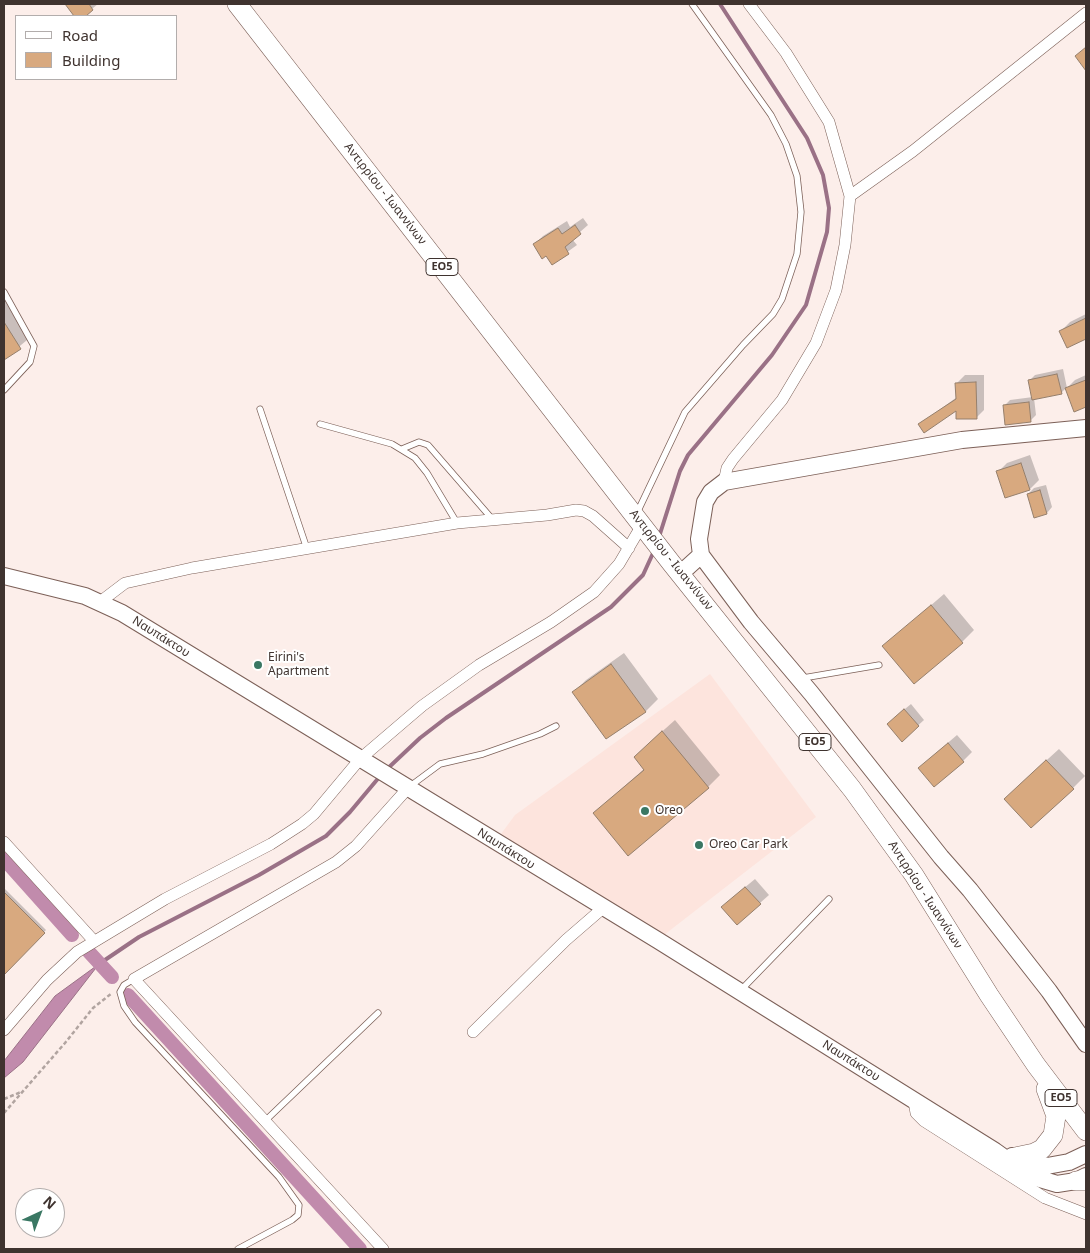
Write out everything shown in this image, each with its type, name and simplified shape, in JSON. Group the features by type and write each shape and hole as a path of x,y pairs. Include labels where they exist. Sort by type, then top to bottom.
{"main road":[{"name":"Αντιρρίου - Ιωαννίνων","path":"237,4 676,569 774,690 896,850 1036,1064 1086,1130"},
{"path":"1086,428 962,440 724,482 711,492 705,502 699,539 701,555 769,646 983,906 1049,991 1086,1044"},
{"path":"676,569 701,555"},
{"name":"Ναυπάκτου","path":"4,576 71,592 100,602 393,778 995,1151 1018,1168 1038,1179 1057,1184 1083,1179"},
{"path":"1015,1157 1026,1156 1042,1149 1053,1135 1056,1126 1052,1102 1036,1064"},
{"name":"Ναυπάκτου","path":"995,1151 1047,1166 1069,1162 1086,1154"}],"street":[{"path":"724,482 727,468 782,400 816,343 836,290 845,245 850,196 829,122 791,61 749,4"},
{"path":"850,196 913,151 1086,13"},
{"path":"100,602 125,583 192,568 457,523 582,510 596,518 629,548"},
{"path":"4,1030 56,970 77,952 165,899 288,834 314,814 364,761 422,706 479,665 585,599 605,580 629,548 641,524"},
{"path":"383,1249 134,979 336,862 356,846 408,788"},
{"path":"4,842 94,941"},
{"path":"473,1032 553,953 603,908"},
{"path":"914,1101 916,1113 924,1121 1045,1198 1086,1214"}],"lane":[{"path":"641,524 685,412 743,345 773,314 782,298 797,254 800,212 799,194 797,176 786,144 771,115 692,4"},
{"path":"4,292 34,346 30,362 4,390"},
{"path":"260,409 307,549"},
{"path":"320,424 402,449 415,458 427,473 457,523"},
{"path":"402,449 419,442 428,445 493,520"},
{"path":"798,679 879,665"},
{"path":"408,788 440,764 483,754 540,734 556,726"},
{"path":"739,992 829,899"},
{"path":"134,979 120,989 124,1006 135,1022 188,1077 297,1199 299,1211 292,1220 238,1249"},
{"path":"265,1121 378,1013"}],"path":[{"path":"4,1113 100,1000 120,989"},
{"path":"4,1099 21,1092"}],"shaded area":[{"path":"710,674 816,817 664,935 501,834 515,815"},
{"path":"99,964 23,1062 4,1078 4,1061 55,996"}],"building":[{"path":"65,4 89,4 93,10 87,15 73,15"},
{"path":"1086,47 1086,71 1075,56"},
{"path":"575,225 581,234 565,247 569,254 552,265 546,256 542,259 533,244 558,228 562,234"},
{"path":"1086,318 1086,339 1067,348 1059,331"},
{"path":"4,322 21,349 4,360"},
{"path":"1057,374 1062,394 1032,400 1028,380"},
{"path":"1086,380 1086,407 1074,412 1065,388"},
{"path":"976,382 977,419 956,419 956,411 924,433 918,424 956,399 955,383"},
{"path":"1029,402 1031,422 1005,425 1003,405"},
{"path":"1021,463 1030,490 1005,498 996,471"},
{"path":"1040,490 1047,514 1034,518 1027,494"},
{"path":"931,605 963,643 914,684 882,646"},
{"path":"611,664 646,712 606,739 572,692"},
{"path":"904,709 919,726 902,742 887,724"},
{"path":"662,731 709,788 628,856 593,813 644,770 634,757"},
{"path":"948,743 964,762 934,787 918,768"},
{"path":"1046,760 1074,789 1031,828 1004,799"},
{"path":"745,887 761,904 737,925 721,907"},
{"path":"4,892 45,933 4,975"}],"waterway":[{"path":"659,537 680,471 688,455 772,355 806,305 827,232 829,208 823,175 807,138 720,4"},
{"path":"386,770 420,738 446,718 611,607 643,575 654,551"},
{"path":"99,964 139,937 259,875 326,836 350,812 381,775"},
{"path":"4,859 72,935"},
{"path":"89,952 112,977"},
{"path":"128,995 360,1249"}],"place":[{"name":"Eirini's Apartment","path":"258,665"},
{"name":"Oreo","path":"645,811"},
{"name":"Oreo Car Park","path":"699,845"}]}
